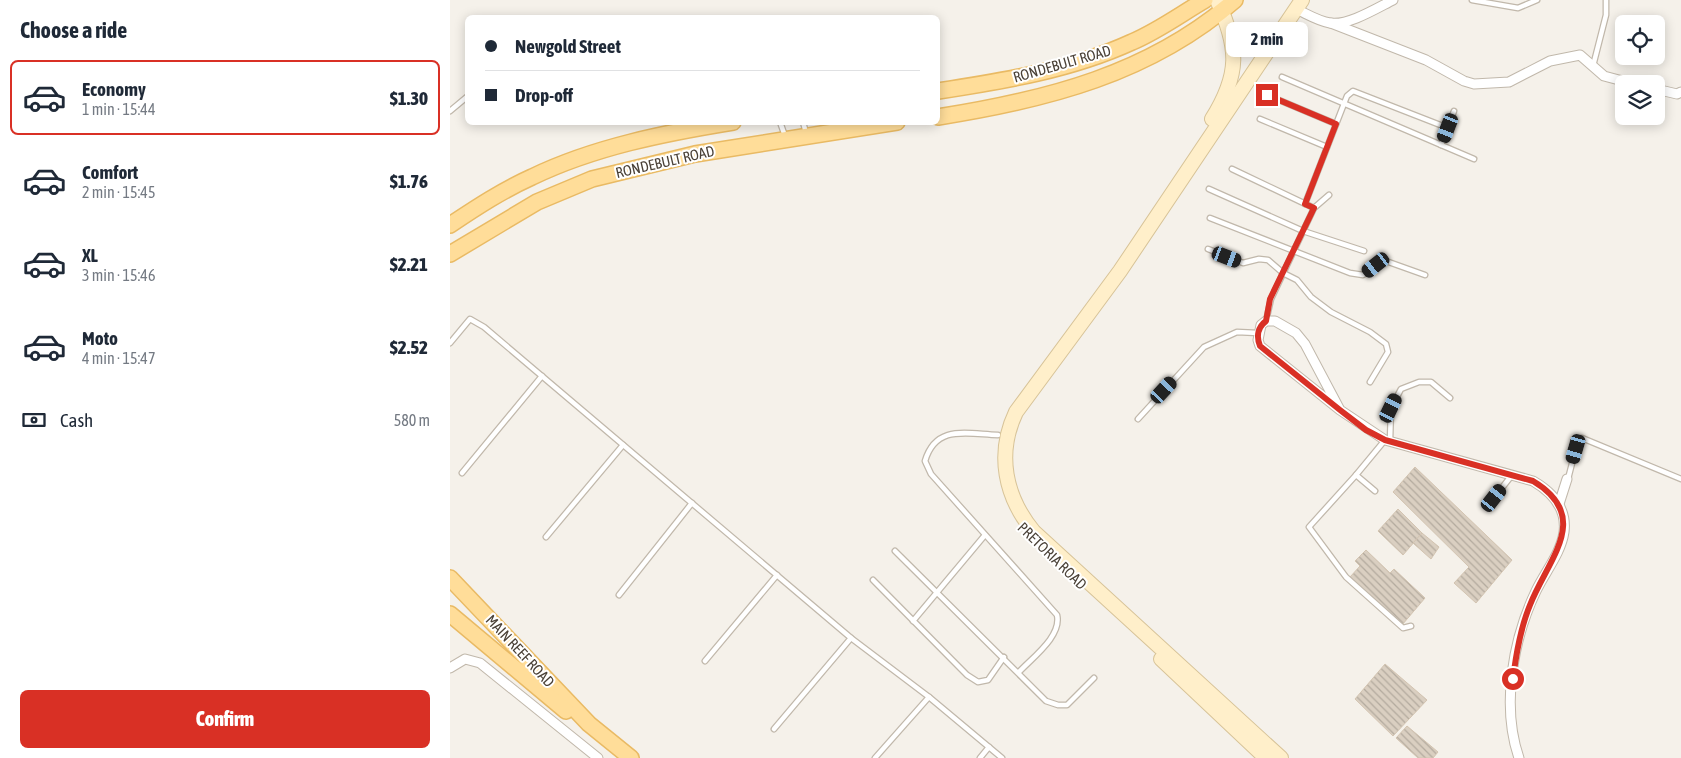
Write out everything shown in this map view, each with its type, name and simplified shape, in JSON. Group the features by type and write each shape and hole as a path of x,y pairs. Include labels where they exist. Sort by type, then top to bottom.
{"main road":[{"name":"RONDEBULT ROAD","path":"940,91 1040,73 1103,55 1151,33 1205,0"},
{"name":"RONDEBULT ROAD","path":"940,116 1033,99 1103,79 1162,50 1220,6 1235,0"},
{"name":"RONDEBULT ROAD","path":"450,225 486,200 533,176 586,155 653,137 717,125"},
{"name":"RONDEBULT ROAD","path":"450,254 537,202 592,179 695,154 786,140 805,129 858,125"},
{"name":"MAIN REEF ROAD","path":"450,578 589,724 631,758"},
{"name":"MAIN REEF ROAD","path":"450,614 549,698 589,724"}],"street":[{"path":"1331,23 1366,15 1393,0"},
{"path":"1205,138 1299,4 1331,23 1426,60 1470,83 1514,81 1536,67 1573,55 1585,57 1604,76 1615,79"},
{"path":"1205,138 1232,81 1234,65 1230,34 1220,6"},
{"path":"1665,91 1677,94 1681,92"},
{"name":"PRETORIA ROAD","path":"1205,138 1102,297 1016,412 1000,451 996,473 1001,494 1020,528 1276,758"},
{"name":"PRETORIA ROAD","path":"1000,451 998,435 1005,414 1015,397 1085,310 1144,230"},
{"path":"1340,410 1305,344 1296,333 1275,321 1266,321 1261,325 1258,332 1260,346 1340,410 1366,430 1387,440 1533,481 1548,490 1559,504 1564,519 1564,533 1560,546 1529,607 1515,660 1511,701 1512,726 1519,758"},
{"path":"1559,504 1568,479"},
{"name":"MAIN REEF ROAD","path":"450,668 465,659 480,662 598,758"}],"lane":[{"path":"1472,0 1518,8 1537,0"},
{"path":"1593,66 1606,15 1606,0"},
{"path":"1282,77 1474,159"},
{"path":"1305,204 1347,96 1353,91 1448,128"},
{"path":"1267,95 1336,124"},
{"path":"450,111 465,98"},
{"path":"1441,145 1454,111"},
{"path":"1260,119 1327,147"},
{"path":"781,125 786,140"},
{"path":"1232,168 1314,208"},
{"path":"1209,189 1303,231 1364,251"},
{"path":"1266,321 1270,299 1314,208 1329,195"},
{"path":"1210,218 1350,273 1363,275 1383,260 1425,275"},
{"path":"1208,249 1243,263 1259,259 1268,260 1283,273 1297,280 1311,297 1331,312 1370,332 1386,344 1388,352 1370,382"},
{"path":"450,343 466,323 474,320 850,638 929,696 1002,758"},
{"path":"1138,419 1204,347 1238,332 1258,332"},
{"path":"462,473 542,376"},
{"path":"1411,626 1404,628 1346,577 1309,527 1387,440 1391,408 1401,388 1419,382 1431,382 1450,398"},
{"path":"998,435 949,433 934,443 925,461 931,474 1057,615 1059,624 1054,634 1019,672"},
{"path":"1568,479 1578,444 1582,438 1681,479"},
{"path":"546,538 623,445"},
{"path":"1356,475 1374,492"},
{"path":"1494,498 1512,475"},
{"path":"619,595 692,503"},
{"path":"913,621 938,594 985,535"},
{"path":"895,551 1004,657 1046,701 1058,705 1067,705 1094,678"},
{"path":"705,660 777,575"},
{"path":"873,580 967,676 978,682 988,680 1004,657"},
{"path":"774,729 850,638"},
{"path":"875,758 929,696"},
{"path":"980,758 989,747"}],"building":[{"path":"1415,467 1512,560 1476,603 1454,583 1469,567 1393,492"},
{"path":"1398,509 1422,533 1403,555 1378,531"},
{"path":"1422,533 1439,547 1431,559 1413,543"},
{"path":"1366,550 1390,573 1394,569 1425,598 1402,625 1350,577 1360,566 1355,561"},
{"path":"1385,664 1427,700 1393,736 1355,699"},
{"path":"1407,726 1438,752 1433,758 1418,758 1396,738"}],"route":[{"path":"1267,95 1336,124 1305,204 1314,208 1270,299 1266,321 1261,325 1258,332 1260,346 1366,430 1385,440 1533,481 1548,490 1559,504 1564,519 1564,533 1560,546 1529,607 1518,643 1513,679"}]}
